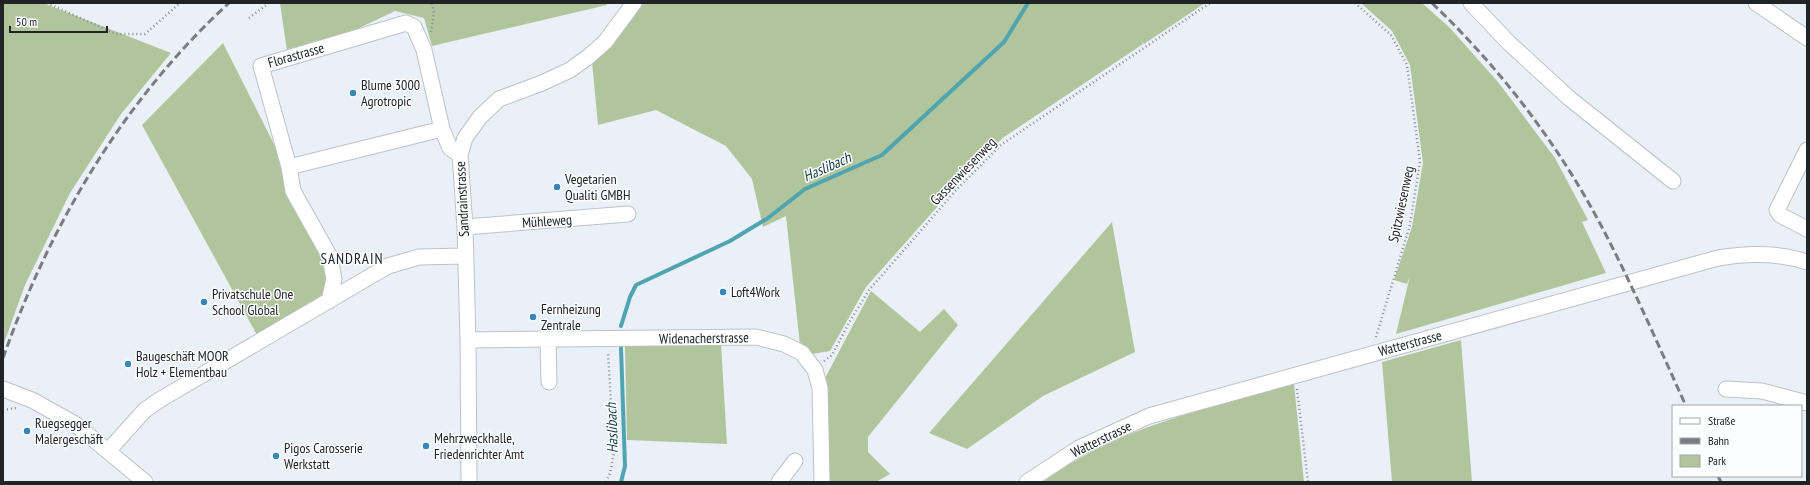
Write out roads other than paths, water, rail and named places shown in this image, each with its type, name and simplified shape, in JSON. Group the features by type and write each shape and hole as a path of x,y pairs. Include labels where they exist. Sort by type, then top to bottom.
{"street":[{"name":"Sandrainstrasse","path":"469,482 468,340 465,227 460,155 465,138 480,117 499,99 542,83 570,70 605,42 634,3"},
{"path":"1471,3 1509,43 1569,98 1673,181"},
{"path":"1756,3 1807,38"},
{"name":"Florastrasse","path":"329,300 334,279 330,257 293,191 289,167 261,66 406,23 414,27 424,50 442,129 450,148 460,155"},
{"path":"289,167 442,129"},
{"path":"1807,150 1778,210 1780,216 1807,229"},
{"name":"Mühleweg","path":"465,227 628,214"},
{"name":"Watterstrasse","path":"1027,482 1079,448 1149,416 1718,258 1742,254 1761,254 1783,256 1807,262"},
{"path":"108,450 145,410 388,266 419,257 465,256"},
{"name":"Widenacherstrasse","path":"468,340 604,340 756,337 784,344 802,353 815,370 820,388 822,482"},
{"path":"548,340 549,382"},
{"path":"3,389 32,400 75,424 145,482"},
{"path":"1726,389 1762,391 1807,403"},
{"path":"779,482 795,461"}],"waterway":[{"name":"Haslibach","path":"621,326 630,297 636,285 730,241 768,218 805,189 882,155 1004,42 1028,3"},
{"name":"Haslibach","path":"621,348 625,466 621,482"}],"railway":[{"path":"3,358 22,308 43,260 67,213 94,167 124,122 156,80 191,40 229,3"},
{"path":"1432,3 1483,55 1506,83 1550,141 1570,172 1589,203 1617,256 1686,405"},
{"path":"1718,477 1721,482"}],"place":[{"name":"Blume 3000 Agrotropic","path":"353,93"},
{"name":"Vegetarien Qualiti GMBH","path":"557,187"},
{"name":"Loft4Work","path":"723,292"},
{"name":"Privatschule One School Global","path":"204,302"},
{"name":"Fernheizung Zentrale","path":"533,317"},
{"name":"Baugeschäft MOOR Holz + Elementbau","path":"128,364"},
{"name":"Ruegsegger Malergeschäft","path":"27,431"},
{"name":"Mehrzweckhalle, Friedenrichter Amt","path":"426,446"},
{"name":"Pigos Carosserie Werkstatt","path":"276,456"}],"district":[{"name":"SANDRAIN","path":"352,259"}]}
